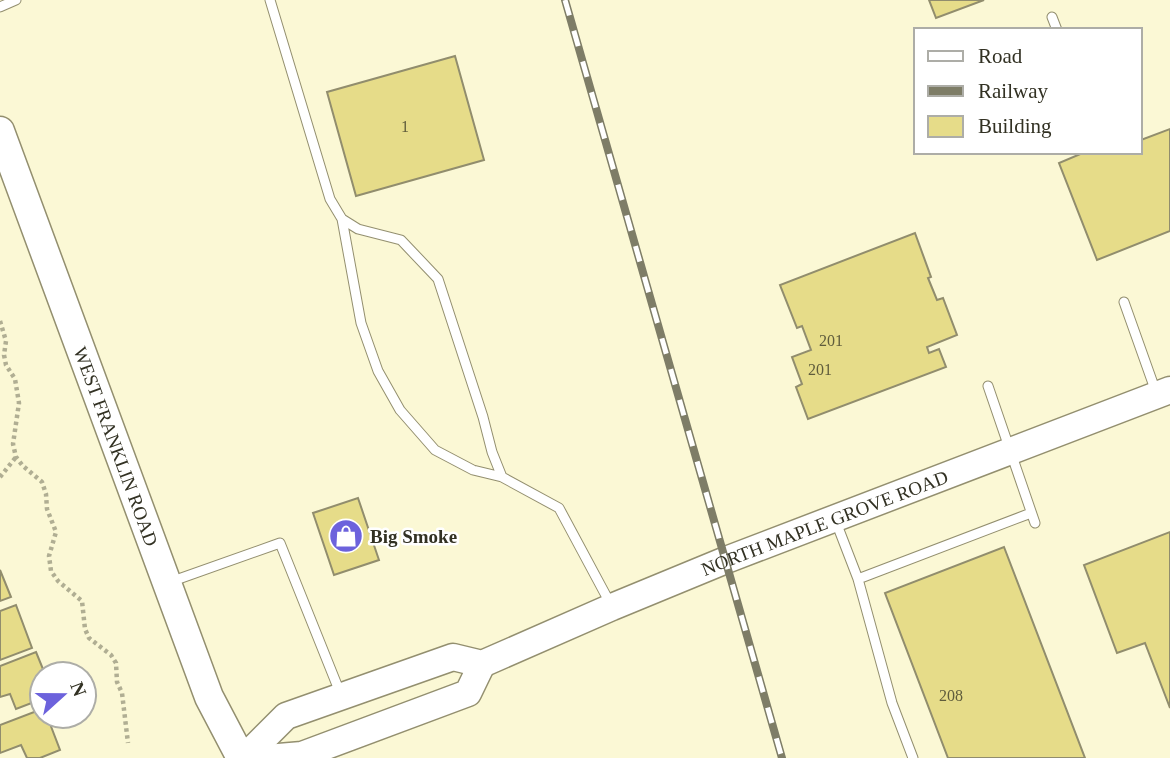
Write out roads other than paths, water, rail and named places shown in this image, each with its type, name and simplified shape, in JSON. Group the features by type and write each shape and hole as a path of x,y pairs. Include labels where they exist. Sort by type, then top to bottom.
{"main road":[{"name":"WEST FRANKLIN ROAD","path":"0,131 209,697 242,758"},
{"name":"NORTH MAPLE GROVE ROAD","path":"482,664 612,607 834,518 1164,393"},
{"path":"242,758 286,716 453,657 482,664 468,693 302,755 267,758"}],"lane":[{"path":"0,7 16,0"},
{"path":"270,0 330,199 342,219 361,323 378,371 400,410 435,450 472,470 502,477 559,508 612,607"},
{"path":"1052,17 1056,28"},
{"path":"342,219 358,229 401,240 438,279 502,477"},
{"path":"1124,302 1164,393"},
{"path":"858,579 1033,518 988,386"},
{"path":"834,518 858,579 892,703 913,758"},
{"path":"167,583 280,543 341,697"}],"railway":[{"path":"565,0 782,758"}],"place":[{"name":"Big Smoke","path":"346,536"}]}
